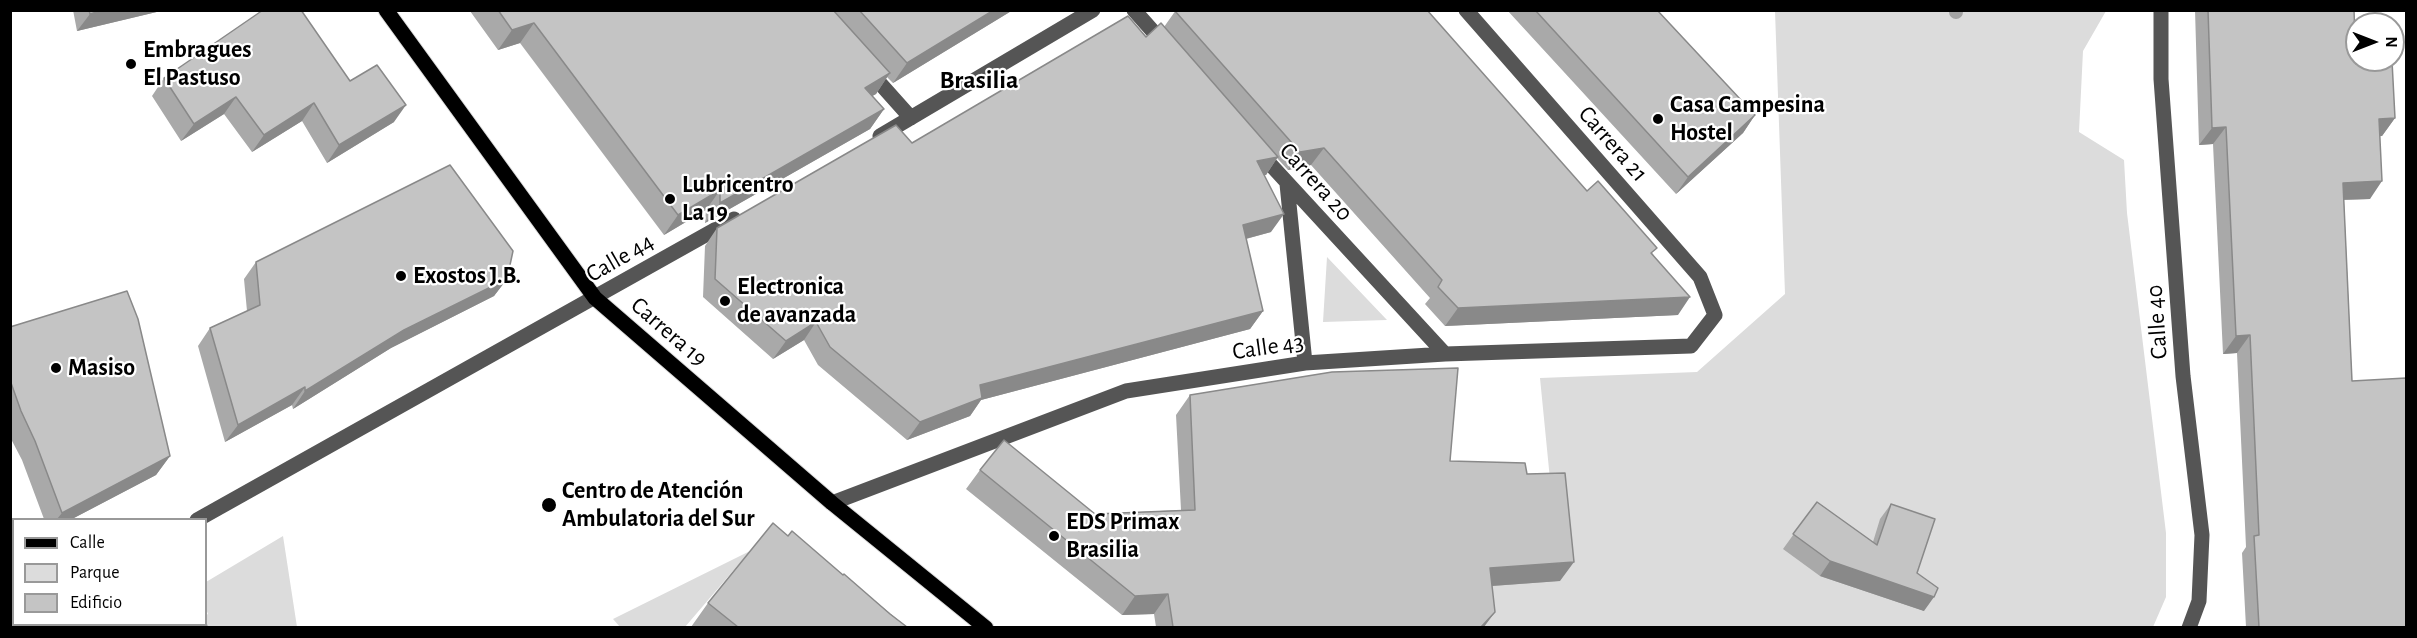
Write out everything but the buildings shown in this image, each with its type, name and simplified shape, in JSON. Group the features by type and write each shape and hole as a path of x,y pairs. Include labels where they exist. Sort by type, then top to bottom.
{"main road":[{"name":"Carrera 19","path":"386,10 595,298 832,503 986,627"}],"street":[{"path":"871,141 1093,10"},
{"path":"1134,10 1172,54"},
{"name":"Carrera 21","path":"1466,10 1700,277 1715,315"},
{"name":"Calle 40","path":"2161,10 2161,79 2183,376 2202,535 2199,601 2189,627"},
{"path":"859,60 911,118"},
{"name":"Carrera 20","path":"1249,141 1444,354"},
{"path":"1287,184 1305,363"},
{"name":"Calle 44","path":"199,518 748,211"},
{"name":"Calle 43","path":"832,503 1126,391 1305,363 1444,354 1691,346 1715,315"}],"green space":[{"path":"1775,11 2106,11 2083,51 2079,132 2124,160 2127,213 2166,533 2166,597 2153,627 1481,627 1477,586 1560,581 1540,378 1697,372 1785,294"},
{"path":"1327,257 1387,320 1323,322"},
{"path":"283,536 297,627 197,628 207,626 207,581"},
{"path":"750,551 685,627 620,627 613,619"}],"place":[{"name":"Embragues El Pastuso","path":"131,64"},
{"name":"Casa Campesina Hostel","path":"1658,119"},
{"name":"Lubricentro La 19","path":"670,199"},
{"name":"Exostos J.B.","path":"401,276"},
{"name":"Electronica de avanzada","path":"725,301"},
{"name":"Masiso","path":"56,368"},
{"name":"Centro de Atención Ambulatoria del Sur","path":"549,505"},
{"name":"EDS Primax Brasilia","path":"1054,536"}],"district":[{"name":"Brasilia","path":"979,80"}]}
